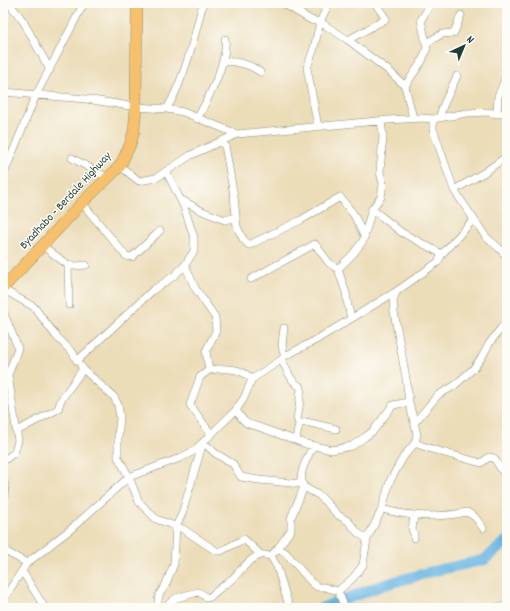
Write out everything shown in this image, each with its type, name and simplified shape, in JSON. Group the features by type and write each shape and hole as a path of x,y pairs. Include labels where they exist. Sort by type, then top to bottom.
{"main road":[{"name":"Byadhabo - Berdale Highway","path":"3,288 82,203 120,166 130,145 134,131 136,107 137,3"}],"street":[{"path":"9,3 23,21 50,70"},
{"path":"3,176 36,95 84,3"},
{"path":"167,109 173,99 183,73 203,3"},
{"path":"282,3 310,20 320,22 348,40 390,71 405,86 413,118"},
{"path":"318,126 307,68 314,48 320,22 329,3"},
{"path":"348,40 386,19 375,3"},
{"path":"405,86 422,61 427,48 421,20 431,3"},
{"path":"426,43 442,34 454,32 461,15"},
{"path":"197,119 205,105 223,61 226,47 225,39"},
{"path":"223,61 237,62 251,66 260,72"},
{"path":"497,114 498,96 507,75"},
{"path":"457,76 436,119 433,129 454,190 486,237 507,257"},
{"path":"3,92 86,99 136,107 167,109 183,112 197,119 238,134"},
{"path":"120,166 139,181 156,178 191,155 238,134 413,118 436,119 467,113 507,113"},
{"path":"338,269 363,241 372,209 381,197 383,184 380,172 383,141 381,121"},
{"path":"224,140 237,227 243,239 249,245 300,220 340,197 354,215 364,236"},
{"path":"454,190 485,172 507,156"},
{"path":"72,158 108,178"},
{"path":"77,361 153,290 174,276 185,265 194,251 194,237 182,200 166,171"},
{"path":"182,200 202,211 225,220 236,217"},
{"path":"82,203 126,256 132,257 160,230"},
{"path":"372,209 402,232 442,254"},
{"path":"3,600 28,563 71,529 129,477 180,458 194,451 236,410 244,398 252,379 283,358 397,291 438,262 442,254 474,219"},
{"path":"251,279 315,244 330,263 338,269 346,293 351,318"},
{"path":"43,246 68,265 86,265"},
{"path":"68,265 69,305"},
{"path":"185,265 195,288 215,317 216,331 206,351 209,370"},
{"path":"3,292 6,291 34,307 56,336 73,353 83,370 114,397 118,405 120,418 118,457 129,477 139,502 147,511 156,519 183,529 216,551 220,551 244,539 261,555 271,556"},
{"path":"338,591 353,578 363,565 368,539 382,509 390,481 404,456 415,443 418,434 409,402 394,312 393,299 397,291"},
{"path":"3,311 18,348 8,376 18,441 14,453 3,462"},
{"path":"415,422 438,395 454,386 473,369 501,328 507,322"},
{"path":"284,328 282,346 283,358 290,377 301,387 300,408 297,418 299,424 296,439"},
{"path":"211,434 190,404 200,377 209,370 227,367 247,373 252,379"},
{"path":"17,431 58,409 61,400 83,370"},
{"path":"236,410 242,420 249,425 296,439 313,446 332,450 352,446 372,431 393,405 409,402"},
{"path":"299,424 306,422 336,429"},
{"path":"203,442 215,453 233,464 241,476 259,480 303,485 320,496 338,515 348,521 358,533 368,539"},
{"path":"157,608 159,595 165,586 174,564 176,526 182,514 203,442"},
{"path":"415,443 430,449 481,463 489,456 492,457 507,479"},
{"path":"271,556 291,530 292,514 303,485 301,474 313,446"},
{"path":"3,480 5,485 3,513"},
{"path":"382,509 396,513 414,515 443,516 468,512 475,517 483,528"},
{"path":"414,515 412,530 414,538"},
{"path":"278,548 286,553 312,583 318,587 338,591"},
{"path":"3,550 28,563"},
{"path":"164,608 176,598 198,592 207,598 210,597 226,583 232,580 243,567 261,555"},
{"path":"271,556 277,567 289,606"},
{"path":"22,571 45,608"},
{"path":"338,591 345,608"},
{"path":"494,608 507,606"}],"waterway":[{"path":"322,608 383,585 434,571 484,560 507,541"}]}
